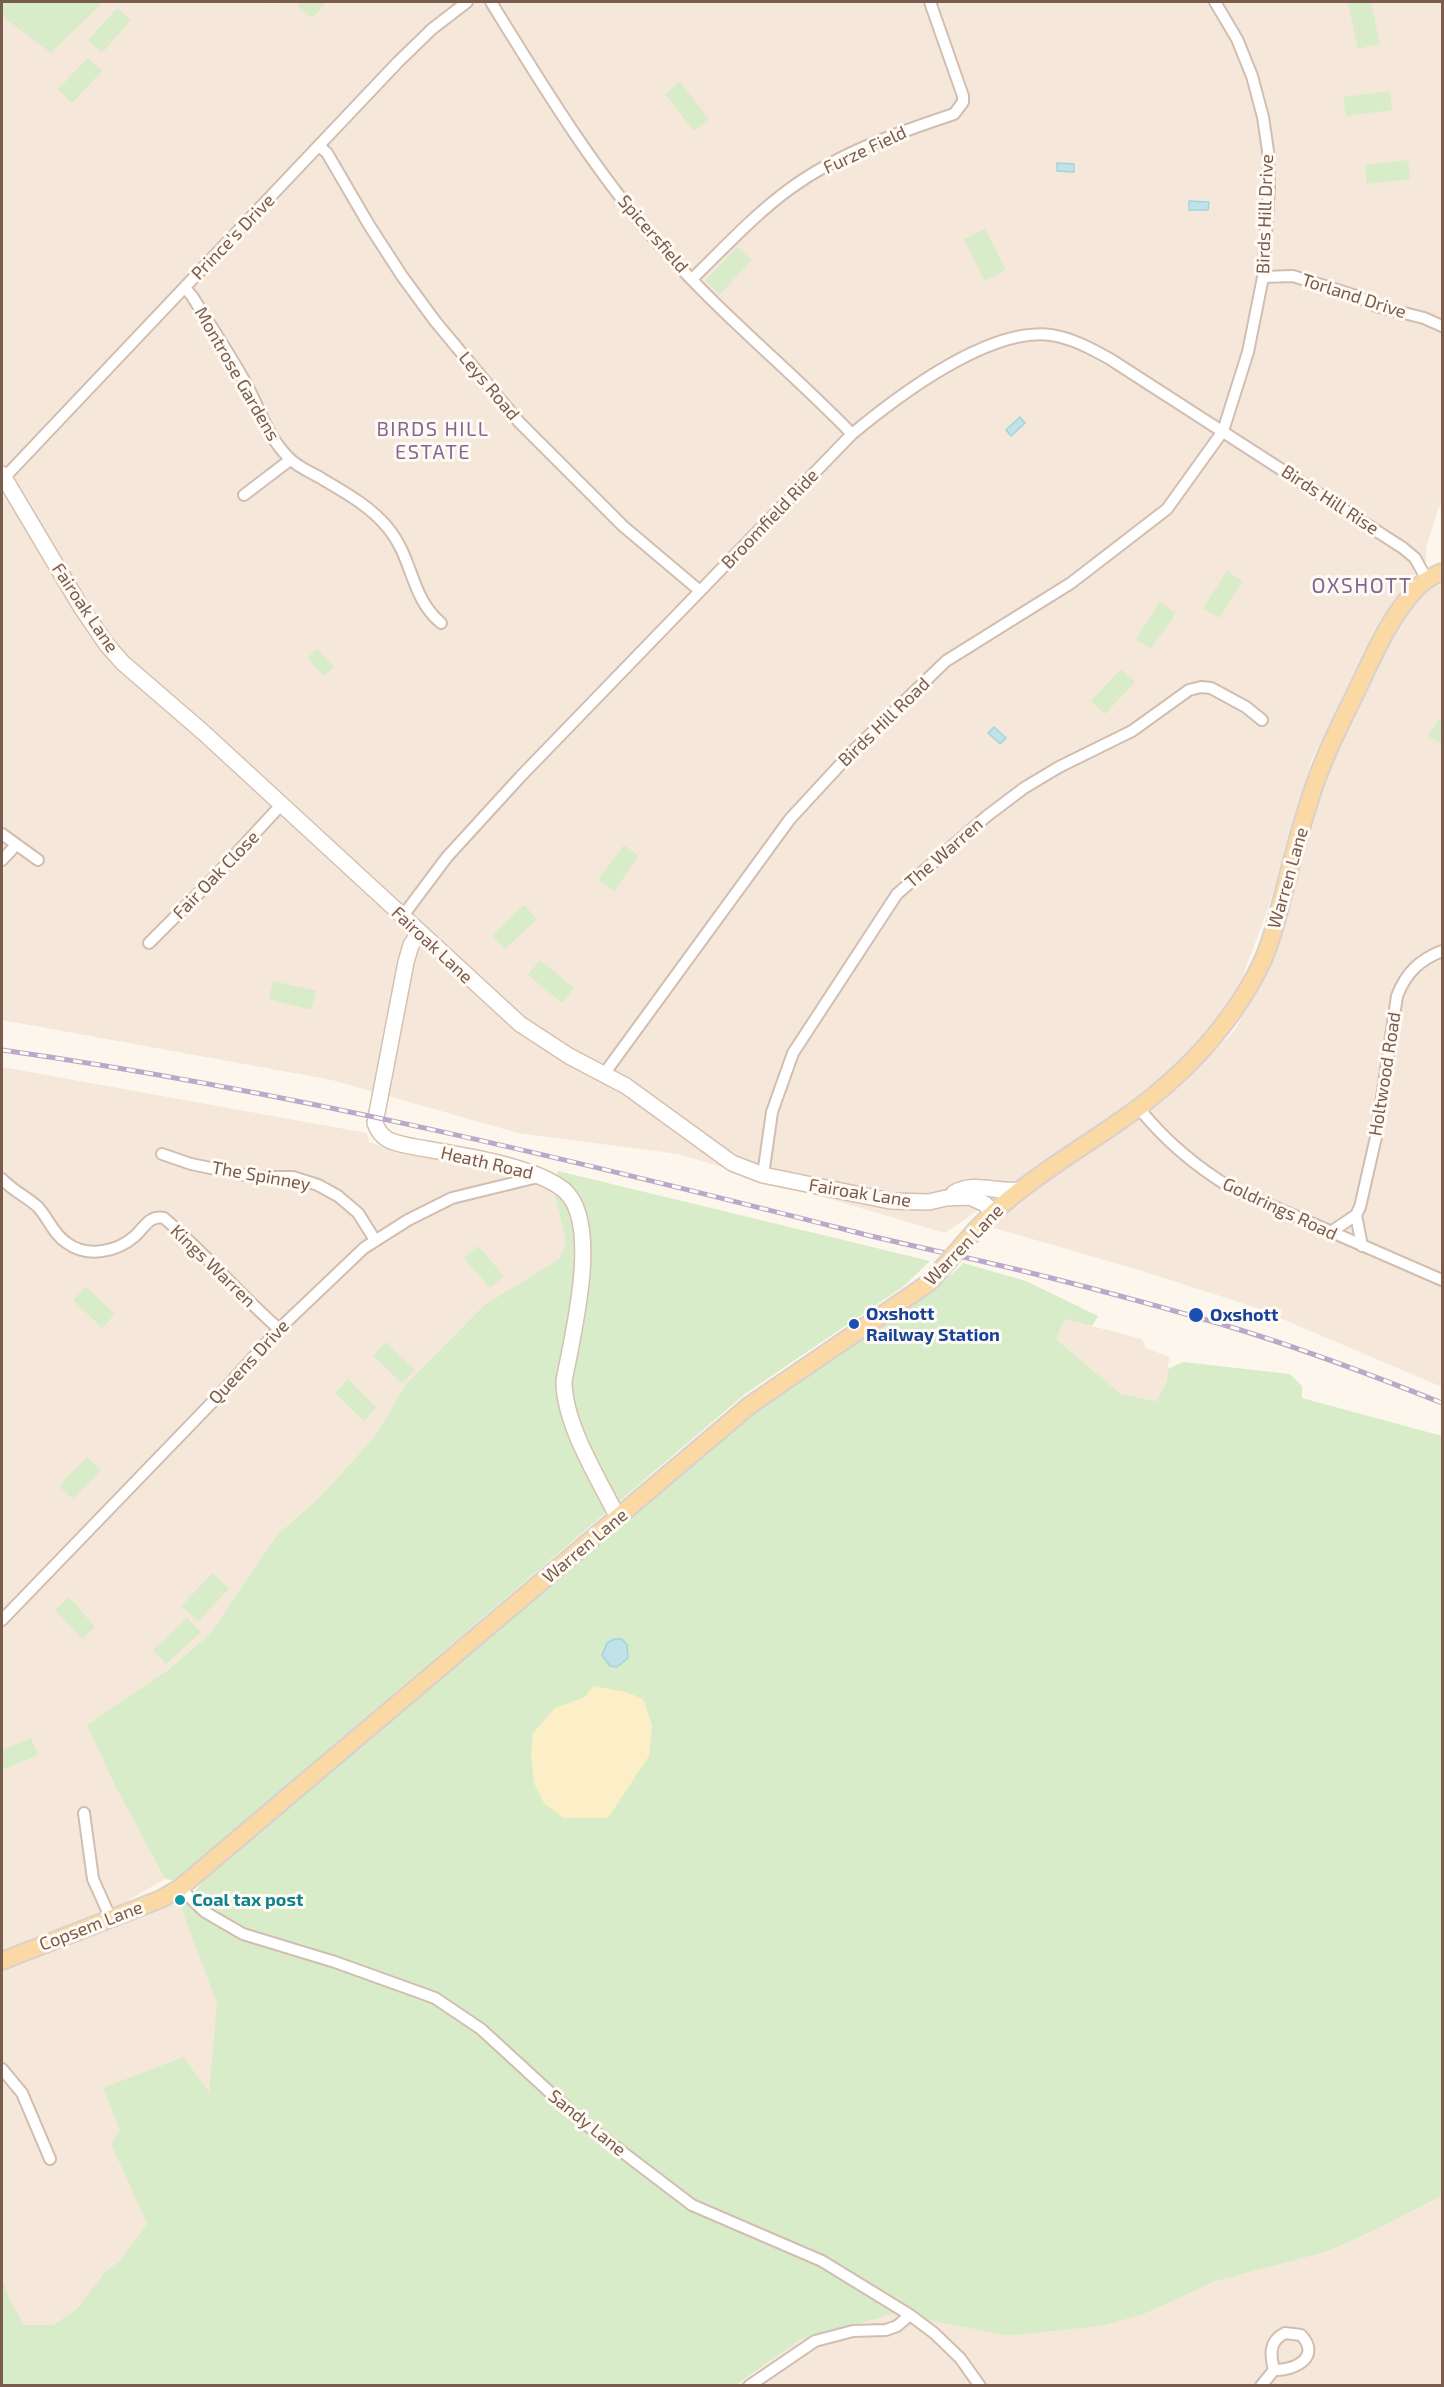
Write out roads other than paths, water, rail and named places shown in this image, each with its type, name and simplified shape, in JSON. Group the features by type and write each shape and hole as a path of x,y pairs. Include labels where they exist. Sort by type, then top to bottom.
{"main road":[{"name":"Fairoak Lane","path":"3,476 81,607 107,645 123,663 204,733 418,933 520,1024 542,1040 626,1086 732,1163 763,1175 890,1201 929,1202 946,1198 970,1197 979,1200 993,1213"},
{"name":"Warren Lane","path":"180,1888 750,1405 930,1282 973,1233 1019,1190 1138,1107 1192,1063 1253,980 1268,948 1310,797 1326,753 1389,623 1416,589 1443,572"},
{"name":"Heath Road","path":"418,933 411,945 406,962 375,1123 378,1131 389,1142 479,1159 542,1176 565,1191 574,1204 580,1221 584,1264 564,1381 564,1395 570,1419 618,1518"},
{"path":"946,1198 968,1187 1006,1192 1019,1190"},
{"name":"Copsem Lane","path":"2,1961 161,1899 180,1888"}],"street":[{"name":"Prince's Drive","path":"3,476 398,62 432,29 466,2"},
{"name":"Spicersfield","path":"491,2 556,106 617,192 666,253 852,435"},
{"name":"Furze Field","path":"692,279 774,202 812,175 855,151 954,114 960,107 963,96 930,2"},
{"name":"Birds Hill Drive","path":"1215,2 1237,39 1252,76 1263,117 1268,151 1269,188 1263,276 1248,352 1223,431"},
{"name":"Leys Road","path":"319,146 327,153 402,276 435,321 504,405 623,526 700,591"},
{"name":"Torland Drive","path":"1263,276 1293,276 1359,297 1376,306 1424,318 1443,326"},
{"name":"Montrose Gardens","path":"184,288 192,296 247,384 270,434 290,460 359,501 377,516 402,550 425,608 441,623"},
{"name":"Broomfield Ride","path":"402,917 447,857 520,776 852,435 881,410 940,371 992,344 1034,334 1052,335 1080,343 1110,359 1223,431"},
{"name":"Birds Hill Rise","path":"1223,431 1410,552 1427,580"},
{"name":"Birds Hill Road","path":"604,1074 790,819 850,754 946,661 1071,582 1167,509 1223,431"},
{"name":"Montrose Gardens","path":"244,495 290,460"},
{"name":"The Warren","path":"763,1175 772,1112 793,1053 897,894 987,816 1024,788 1059,767 1132,731 1189,690 1201,687 1211,688 1246,707 1262,720"},
{"name":"Fair Oak Close","path":"149,944 281,805"},
{"path":"2,834 38,860"},
{"path":"2,860 16,844"},
{"name":"Holtwood Road","path":"1362,1246 1356,1215 1376,1137 1397,996 1413,968 1443,951"},
{"name":"Goldrings Road","path":"1138,1107 1156,1130 1182,1154 1209,1175 1233,1189 1443,1281"},
{"name":"The Spinney","path":"162,1154 191,1164 254,1177 293,1177 318,1185 338,1196 358,1213 375,1239"},
{"name":"Queens Drive","path":"2,1620 224,1390 279,1329 348,1261 375,1239 452,1198 542,1176"},
{"name":"Kings Warren","path":"2,1179 42,1212 66,1243 78,1249 92,1252 107,1250 135,1237 151,1219 164,1218 199,1249 224,1278 279,1329"},
{"path":"1331,1232 1356,1215"},
{"path":"84,1813 93,1879 111,1919"},
{"name":"Sandy Lane","path":"180,1888 206,1912 243,1934 335,1962 435,1998 481,2029 579,2119 692,2205 822,2261 910,2315 934,2332 960,2358 980,2385"},
{"path":"2,2069 22,2093 50,2160"},
{"path":"749,2385 815,2341 853,2331 886,2330 897,2326 910,2315"},
{"path":"1260,2385 1274,2370"}],"water":[{"path":"1057,163 1074,164 1074,172 1057,171"},
{"path":"1189,201 1209,202 1208,210 1189,210"},
{"path":"1020,417 1025,423 1011,436 1006,430"},
{"path":"994,727 1006,738 1000,744 988,733"},
{"path":"614,1639 622,1639 627,1645 628,1658 617,1667 610,1666 602,1655 607,1643"}],"railway":[{"path":"2,1050 217,1086 431,1129 1028,1272 1140,1301 1259,1336 1442,1403"}],"place":[{"name":"Oxshott","path":"1196,1315"},
{"name":"Oxshott Railway Station","path":"854,1324"},
{"name":"Coal tax post","path":"180,1900"}],"district":[{"name":"BIRDS HILL ESTATE","path":"433,440"},
{"name":"OXSHOTT","path":"1362,586"}]}
